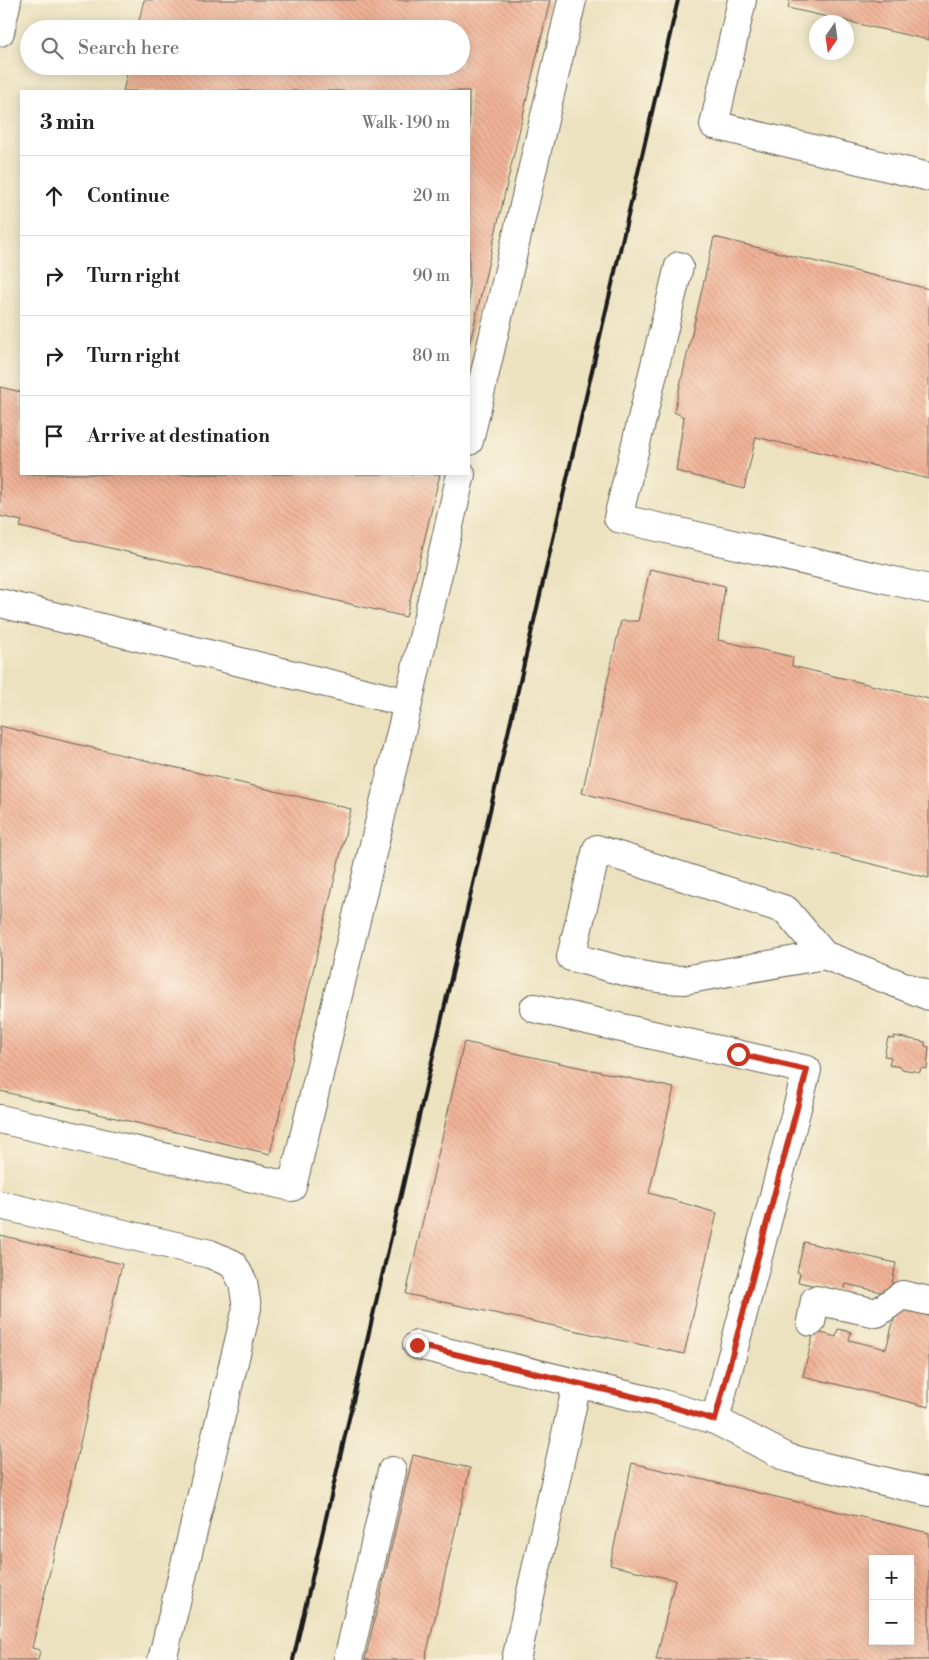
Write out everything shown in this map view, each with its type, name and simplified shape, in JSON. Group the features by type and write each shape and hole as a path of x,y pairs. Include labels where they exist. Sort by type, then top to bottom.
{"lane":[{"path":"0,32 7,0"},
{"path":"470,437 572,0"},
{"path":"742,0 714,125 929,177"},
{"path":"679,266 618,518 929,589"},
{"path":"0,1119 292,1187 461,475"},
{"path":"0,603 408,703"},
{"path":"824,955 684,980 670,980 635,974 571,957 598,849 786,910 824,955 929,996"},
{"path":"534,1008 807,1070 715,1420"},
{"path":"0,1205 210,1254 233,1264 243,1282 247,1308 162,1660"},
{"path":"811,1322 815,1300 877,1313 902,1295 929,1301"},
{"path":"417,1345 656,1402 715,1420 788,1458 929,1492"},
{"path":"516,1660 577,1384"},
{"path":"348,1660 392,1471"}],"building":[{"path":"144,0 550,0 470,342 470,90 123,90 127,75 470,75 470,20 139,20"},
{"path":"790,0 929,0 929,40 854,23 854,15 819,15 788,8"},
{"path":"714,237 929,289 929,479 756,437 744,489 676,471 684,417 674,412"},
{"path":"0,387 20,392 20,475 440,475 406,617 20,527 22,521 0,516"},
{"path":"650,569 725,586 718,640 793,657 792,666 929,699 929,878 582,793 621,621 638,621"},
{"path":"0,726 351,809 270,1154 0,1091"},
{"path":"894,1036 925,1042 925,1046 929,1047 927,1069 921,1068 920,1072 889,1065 891,1057 884,1056 888,1038 894,1039"},
{"path":"464,1042 674,1088 649,1193 717,1213 684,1354 406,1294"},
{"path":"0,1235 122,1264 32,1648 40,1650 38,1660 0,1660"},
{"path":"804,1242 896,1263 890,1294 846,1284 844,1292 798,1282 800,1273 797,1272"},
{"path":"897,1308 929,1308 929,1407 803,1376 814,1331 836,1337 838,1329 851,1332 849,1340 886,1349"},
{"path":"413,1455 470,1468 425,1660 365,1660"},
{"path":"632,1463 929,1533 929,1660 656,1660 675,1580 610,1565"}],"railway":[{"path":"293,1660 678,0"}],"route":[{"path":"417,1345 656,1402 715,1420 807,1070 738,1054"}]}
